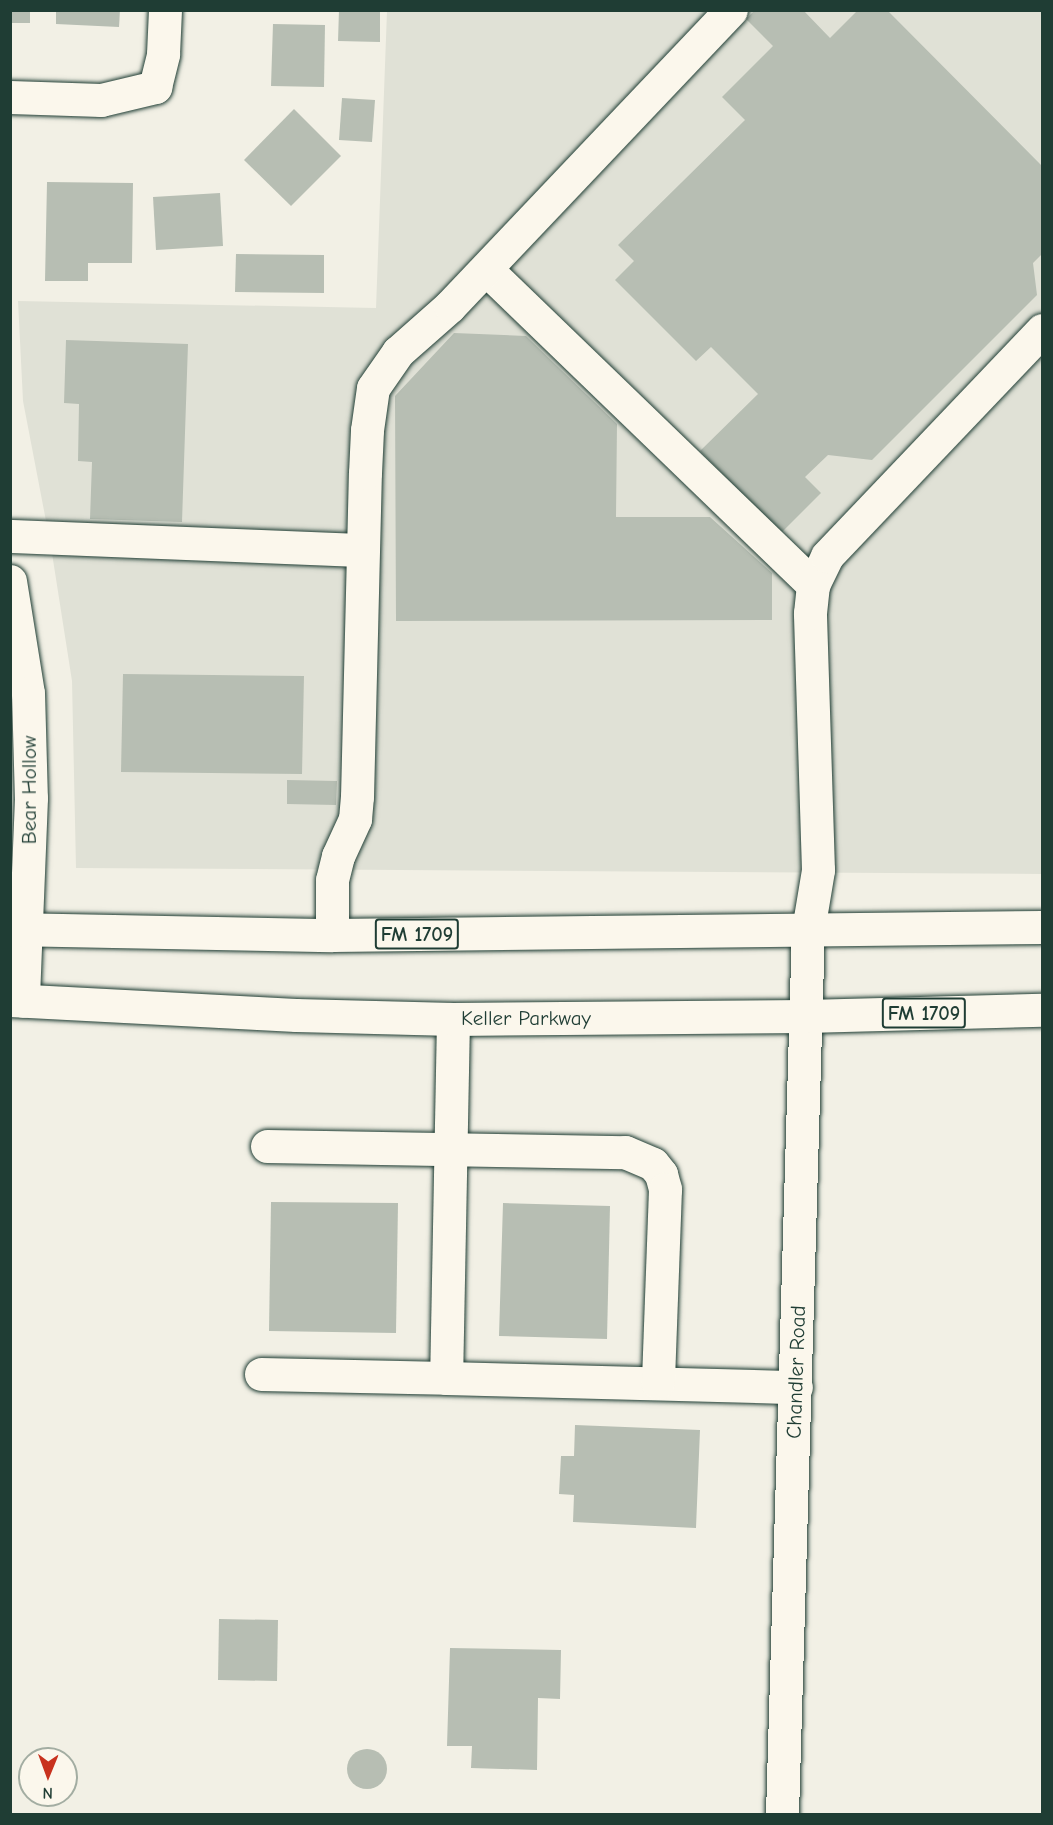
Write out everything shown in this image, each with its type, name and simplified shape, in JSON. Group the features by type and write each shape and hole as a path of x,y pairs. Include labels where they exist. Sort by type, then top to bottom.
{"main road":[{"path":"10,97 101,100 155,87 163,54 165,10"},
{"path":"332,934 332,880 338,856 355,819 357,797 362,549 367,430 373,388 398,352 450,306 731,10"},
{"path":"486,268 813,585 827,556 1042,330"},
{"path":"10,536 362,549"},
{"name":"Bear Hollow","path":"10,581 28,693 31,798 18,929 17,1001"},
{"name":"Chandler Road","path":"782,1815 808,930 818,870 810,622 813,585"},
{"name":"FM 1709","path":"18,929 332,934 1042,927"},
{"name":"Keller Parkway","path":"17,1001 296,1015 453,1019 806,1016 1042,1010"},
{"path":"446,1378 453,1019"},
{"path":"267,1146 625,1152 653,1164 661,1174 664,1189 658,1383"},
{"path":"261,1374 796,1387"}],"shaded area":[{"path":"387,11 1042,11 1042,874 76,868 72,681 51,547 23,401 18,301 376,308"}],"building":[{"path":"10,10 30,10 30,23 10,23"},
{"path":"56,10 120,10 119,27 56,24"},
{"path":"339,10 380,10 380,42 338,41"},
{"path":"755,10 803,10 830,38 858,10 887,10 1042,166 1042,254 1033,263 1037,295 872,460 828,455 805,477 821,493 781,533 700,451 758,394 711,347 696,361 615,280 634,261 618,245 745,120 722,97 773,46 746,19"},
{"path":"273,24 325,25 324,87 271,86"},
{"path":"342,98 375,100 372,142 339,140"},
{"path":"294,109 341,156 291,206 244,160"},
{"path":"47,182 133,183 132,263 88,263 88,281 45,281"},
{"path":"220,193 223,246 156,250 153,197"},
{"path":"236,254 324,255 324,293 235,292"},
{"path":"454,333 526,336 617,424 616,517 710,517 772,573 772,620 396,621 395,396"},
{"path":"66,340 188,344 182,522 90,519 92,462 78,461 79,404 64,403"},
{"path":"123,674 304,676 302,774 121,772"},
{"path":"287,780 337,781 336,805 287,804"},
{"path":"271,1202 398,1203 396,1333 269,1331"},
{"path":"503,1203 610,1206 607,1339 499,1336"},
{"path":"575,1425 700,1430 696,1528 573,1522 574,1495 559,1494 561,1456 574,1456"},
{"path":"219,1619 278,1620 277,1681 218,1680"},
{"path":"450,1648 561,1650 560,1699 538,1698 537,1770 471,1768 472,1746 447,1746"},
{"path":"367,1749 381,1755 387,1769 381,1783 367,1789 353,1783 347,1769 353,1755"}]}
